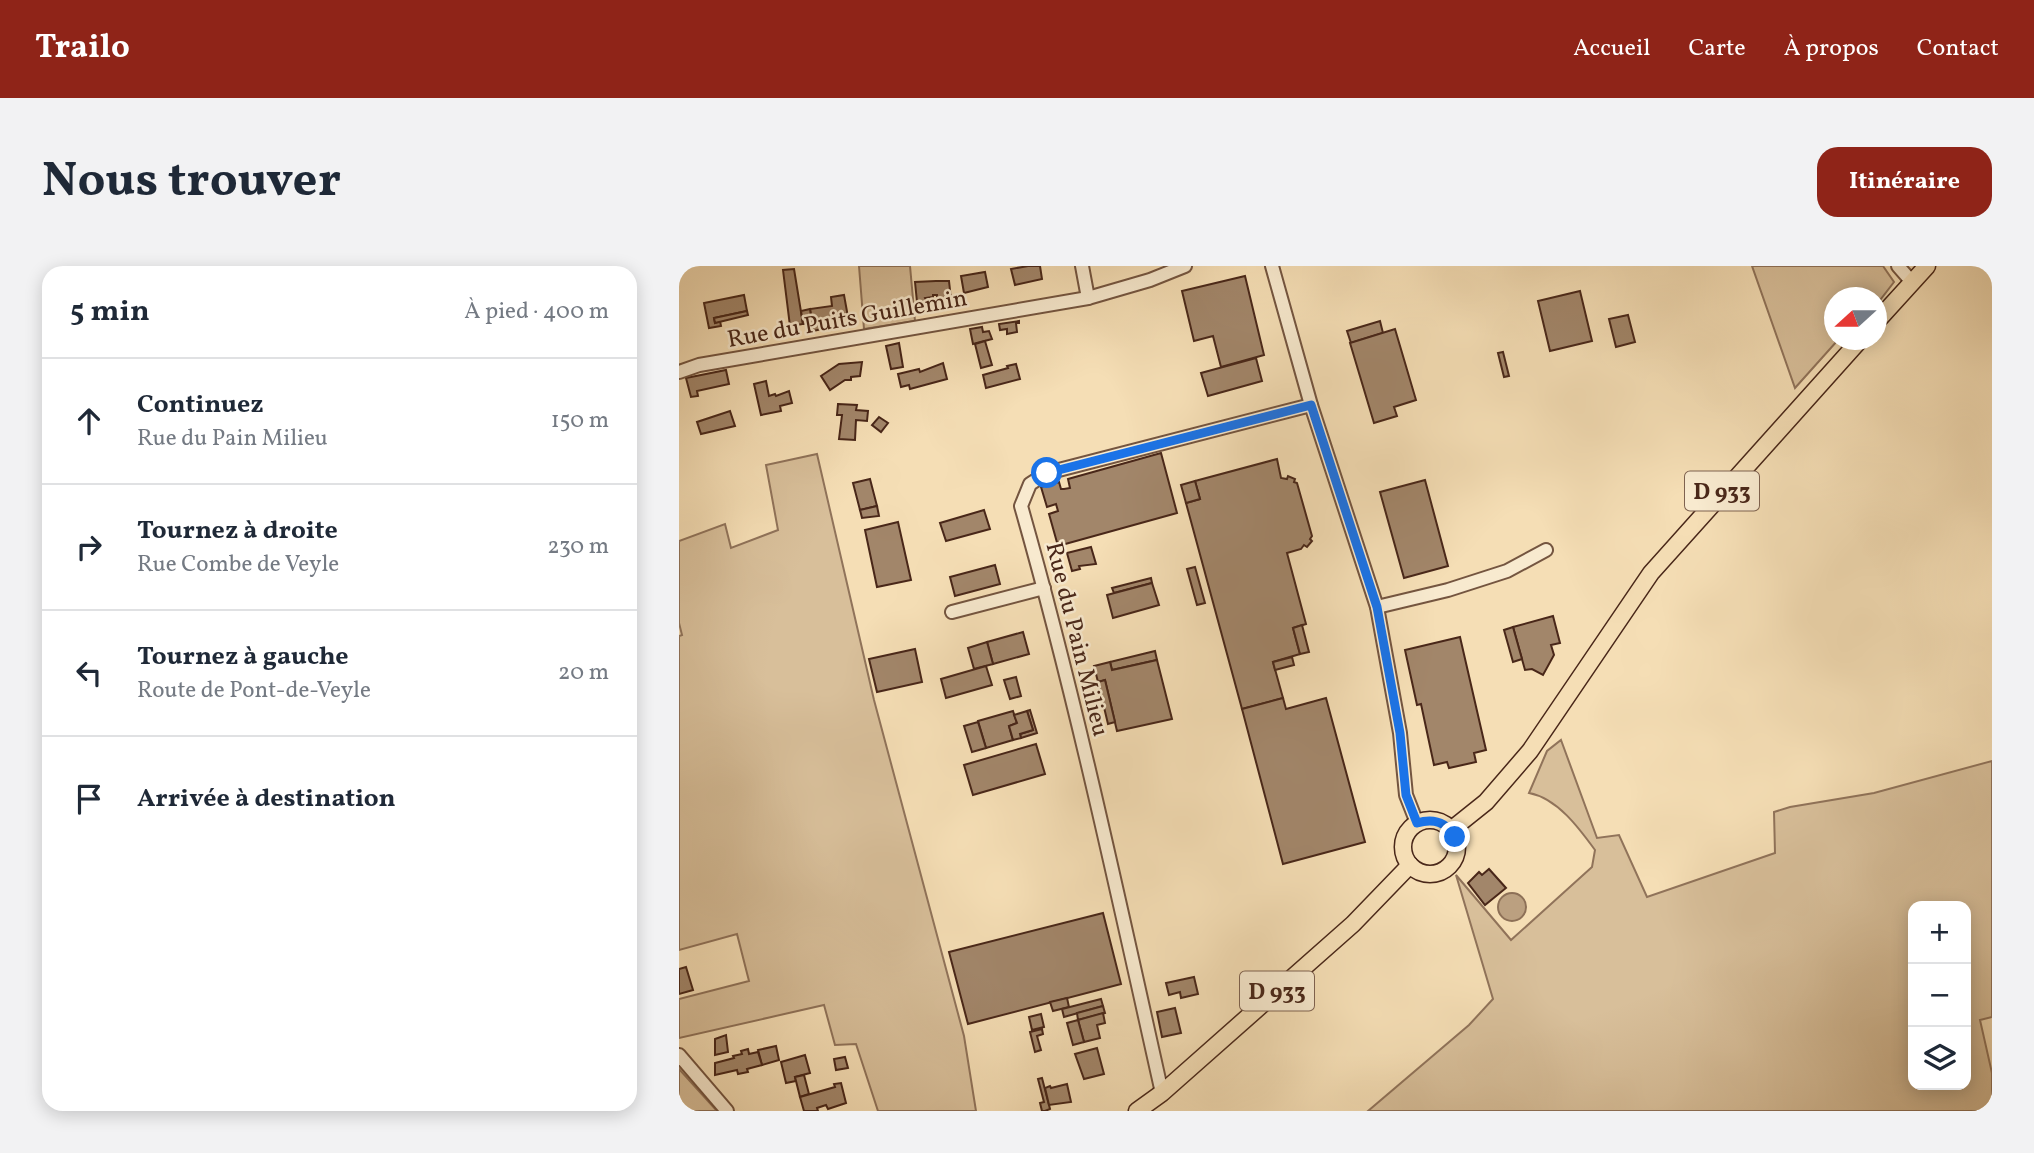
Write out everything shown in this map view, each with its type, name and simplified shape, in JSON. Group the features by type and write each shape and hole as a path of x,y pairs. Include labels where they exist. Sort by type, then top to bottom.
{"main road":[{"path":"1887,310 1927,266"},
{"name":"D 933","path":"1451,830 1486,802 1530,751 1651,573 1851,350"},
{"path":"1435,820 1451,830 1457,846 1456,855 1444,870 1426,874 1410,865 1403,846 1405,837 1417,823 1435,820"},
{"name":"D 933","path":"1137,1111 1162,1093 1353,924 1410,865"}],"street":[{"path":"1081,266 1088,298"},
{"name":"Rue du Puits Guillemin","path":"679,372 712,363 1088,298 1150,280 1185,266"},
{"path":"1272,266 1311,405 1377,607 1400,733 1406,795 1417,823"},
{"path":"1898,266 1912,282"},
{"name":"Rue du Pain Milieu","path":"1162,1093 1099,810 1021,506 1030,484 1047,473 1311,405"},
{"path":"1377,607 1507,572 1546,550"},
{"path":"952,612 1044,588"},
{"path":"679,1055 727,1111"}],"shaded area":[{"path":"859,266 910,266 915,321 864,329"},
{"path":"1752,266 1883,266 1894,282 1887,291 1887,287 1824,287 1824,350 1829,350 1795,388"},
{"path":"817,454 874,700 964,1036 976,1111 878,1111 856,1044 835,1045 824,1005 679,1038 679,999 749,981 737,934 679,950 679,636 682,635 679,623 679,541 725,524 731,548 778,530 766,465"},
{"path":"1561,740 1597,838 1619,835 1647,897 1775,853 1774,812 1874,793 1992,761 1992,1017 1980,1020 1992,1073 1992,1111 1368,1111 1469,1025 1493,999 1456,875 1511,940 1592,867 1595,850 1574,824 1558,807 1529,793 1547,751"},
{"path":"1512,893 1522,897 1526,907 1522,917 1512,921 1502,917 1498,907 1502,897"},
{"path":"679,1069 717,1111 679,1111"}],"building":[{"path":"1040,266 1042,279 1015,285 1011,269"},
{"path":"794,269 803,324 790,326 783,270"},
{"path":"985,272 988,287 964,293 961,276"},
{"path":"1245,276 1264,355 1221,367 1213,336 1194,341 1182,291"},
{"path":"949,281 951,299 937,300 937,295 933,295 925,298 926,301 917,302 915,282"},
{"path":"1580,291 1592,341 1550,351 1538,301"},
{"path":"744,295 747,311 714,318 715,323 720,321 721,326 709,328 704,303"},
{"path":"844,295 848,317 820,322 822,329 813,331 810,309 832,306 831,297"},
{"path":"810,309 812,323 803,324 801,311"},
{"path":"747,311 748,315 715,323 714,318"},
{"path":"1628,315 1635,342 1616,347 1609,319"},
{"path":"1019,321 1016,323 1017,332 1007,334 1007,329 1000,330 999,324"},
{"path":"1380,321 1383,333 1351,343 1347,331"},
{"path":"982,327 983,332 989,331 992,339 973,344 970,329"},
{"path":"1395,329 1416,400 1394,407 1397,416 1374,423 1350,343"},
{"path":"985,341 992,365 981,368 975,344"},
{"path":"899,343 903,367 891,369 886,346"},
{"path":"1503,352 1509,376 1504,377 1498,353"},
{"path":"1256,358 1262,381 1208,396 1201,373"},
{"path":"862,362 860,376 851,377 851,380 845,380 830,390 821,376 839,364"},
{"path":"943,363 947,379 910,389 909,385 901,387 898,374 919,369 920,372"},
{"path":"1016,364 1020,379 986,388 983,375"},
{"path":"726,370 729,384 697,391 698,396 691,397 686,378"},
{"path":"766,381 769,396 789,391 792,403 780,406 781,411 761,415 754,384"},
{"path":"838,404 857,405 856,410 868,411 867,421 856,420 855,440 839,439 842,415 837,415"},
{"path":"730,411 735,426 701,434 697,422"},
{"path":"879,417 888,423 881,432 872,425"},
{"path":"1161,453 1177,513 1058,546 1049,514 1058,511 1056,504 1047,507 1041,487 1059,482 1061,489 1070,488 1068,479"},
{"path":"1277,459 1281,478 1287,479 1288,476 1297,483 1312,536 1307,547 1304,545 1301,549 1287,553 1306,624 1293,628 1300,654 1273,662 1283,698 1242,709 1186,503 1200,499 1195,481"},
{"path":"870,479 877,506 860,510 853,483"},
{"path":"1425,480 1448,566 1404,578 1380,492"},
{"path":"1195,481 1200,499 1186,503 1181,485"},
{"path":"877,506 879,516 862,518 860,510"},
{"path":"984,510 990,529 946,541 940,523"},
{"path":"898,522 911,580 877,587 865,530"},
{"path":"1091,547 1096,564 1079,566 1080,569 1072,571 1067,553"},
{"path":"995,565 1000,584 955,596 950,577"},
{"path":"1195,567 1205,603 1197,605 1187,569"},
{"path":"1151,578 1152,583 1114,593 1112,588"},
{"path":"1152,583 1159,605 1113,618 1107,595"},
{"path":"1553,616 1560,643 1551,645 1554,655 1543,675 1532,669 1525,670 1513,627"},
{"path":"1302,625 1309,652 1300,654 1293,628"},
{"path":"1513,627 1522,659 1513,662 1504,630"},
{"path":"1023,632 1029,654 993,664 987,642"},
{"path":"1460,637 1486,750 1474,753 1476,762 1449,768 1447,762 1434,765 1421,704 1417,705 1405,650"},
{"path":"987,642 993,664 974,669 968,648"},
{"path":"915,649 922,682 877,692 869,659"},
{"path":"1155,651 1157,660 1112,670 1110,662"},
{"path":"1292,657 1294,665 1275,670 1273,662"},
{"path":"1157,660 1172,719 1117,731 1105,680 1098,682 1094,666 1110,662 1112,670"},
{"path":"986,666 992,685 946,698 941,679"},
{"path":"1016,677 1021,696 1010,699 1004,680"},
{"path":"1105,680 1115,722 1108,724 1098,682"},
{"path":"1283,698 1286,709 1326,698 1365,842 1283,864 1242,709"},
{"path":"1030,710 1037,733 1021,738 1020,734 1033,730 1027,711"},
{"path":"1013,711 1017,723 1009,726 1013,740 986,748 978,721"},
{"path":"1027,711 1033,730 1020,734 1021,738 1013,740 1009,726 1017,723 1014,715"},
{"path":"978,722 986,748 972,752 964,726"},
{"path":"1036,744 1045,774 973,795 964,765"},
{"path":"1489,869 1506,888 1485,905 1468,883 1479,872 1482,875"},
{"path":"1103,913 1121,984 968,1024 949,952"},
{"path":"686,967 693,990 679,994 679,969"},
{"path":"1194,977 1198,994 1181,998 1180,992 1169,995 1166,983"},
{"path":"1067,998 1069,1007 1053,1011 1050,1002"},
{"path":"1101,999 1103,1006 1064,1017 1062,1009"},
{"path":"1103,1006 1105,1013 1078,1020 1077,1013"},
{"path":"1175,1008 1181,1033 1162,1037 1157,1012"},
{"path":"1103,1013 1105,1023 1097,1025 1100,1038 1084,1042 1078,1020"},
{"path":"1041,1014 1044,1027 1032,1030 1029,1017"},
{"path":"1078,1020 1084,1042 1073,1045 1067,1023"},
{"path":"1042,1029 1043,1034 1037,1036 1041,1050 1035,1052 1030,1032"},
{"path":"726,1035 728,1052 715,1055 715,1039"},
{"path":"776,1046 779,1060 762,1065 758,1050"},
{"path":"1097,1048 1104,1074 1084,1079 1075,1054"},
{"path":"748,1049 749,1054 758,1052 762,1065 747,1069 748,1072 738,1074 737,1070 715,1075 715,1063 734,1058 733,1056"},
{"path":"805,1055 810,1073 786,1083 781,1062"},
{"path":"845,1057 848,1068 836,1070 834,1059"},
{"path":"804,1075 809,1094 800,1097 795,1077"},
{"path":"1042,1078 1050,1109 1045,1111 1042,1111 1040,1103 1044,1102 1038,1079"},
{"path":"841,1083 846,1103 828,1109 826,1105 817,1108 818,1111 804,1111 800,1097"},
{"path":"1067,1084 1071,1102 1049,1105 1045,1088"}],"route":[{"path":"1047,473 1311,405 1377,607 1400,733 1406,795 1417,823 1435,820 1444,824 1455,837"}]}
